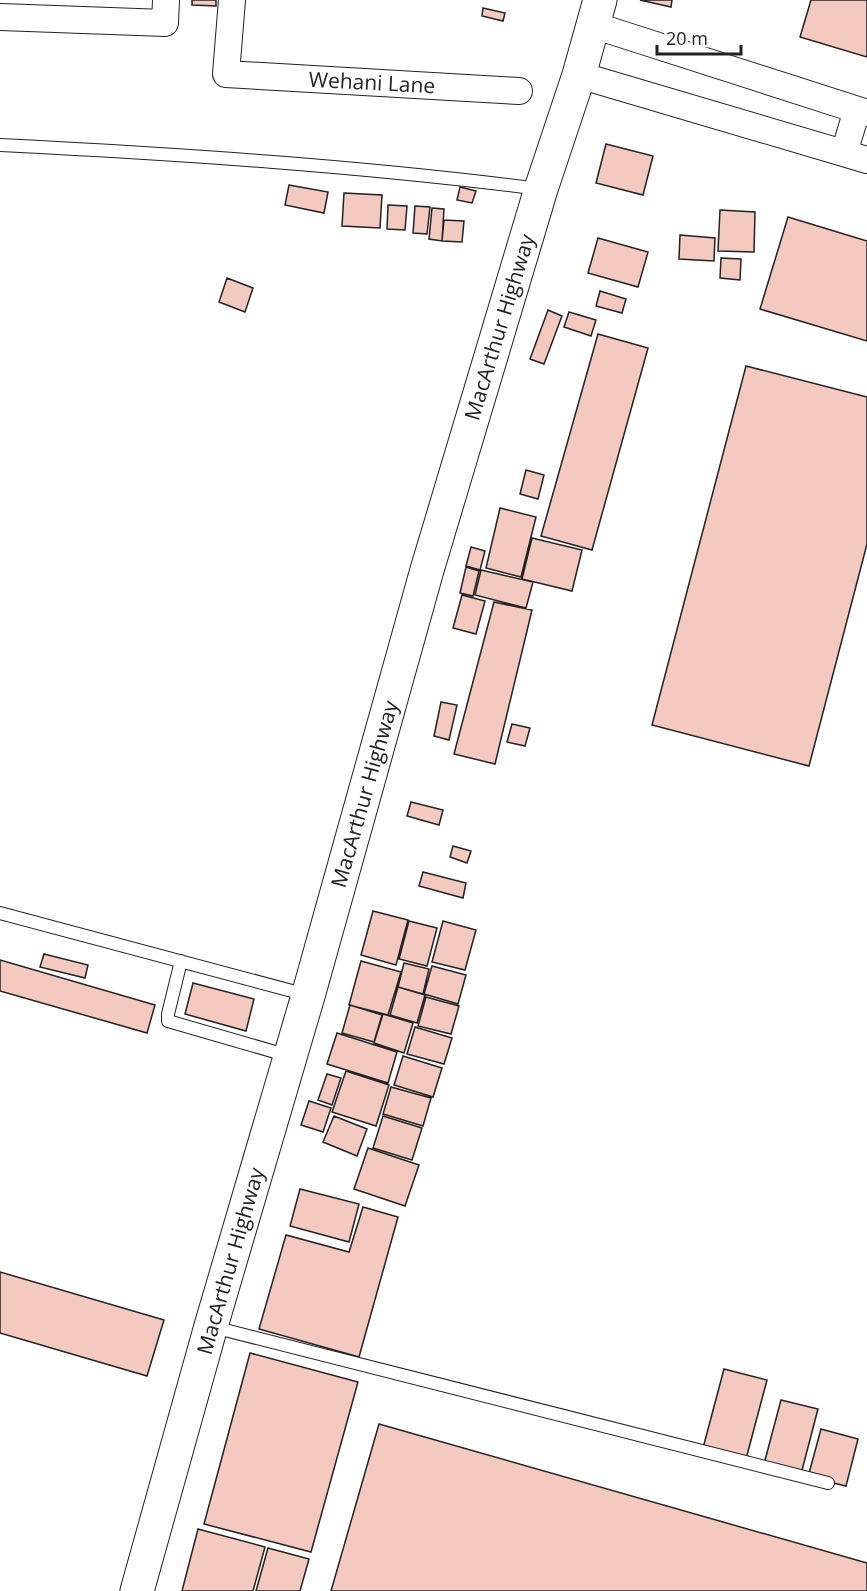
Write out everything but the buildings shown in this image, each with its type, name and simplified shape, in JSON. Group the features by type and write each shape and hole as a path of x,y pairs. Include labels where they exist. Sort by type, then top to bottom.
{"highway":[{"name":"MacArthur Highway","path":"137,1591 211,1326 308,996 430,559 596,13"}],"street":[{"name":"Wehani Lane","path":"232,0 226,74 519,91"},
{"path":"0,17 166,11"},
{"path":"579,75 855,157 862,111 596,13"}],"lane":[{"path":"0,145 316,165 541,189"},
{"path":"0,913 308,996"},
{"path":"181,962 168,1021 289,1056"},
{"path":"211,1326 828,1483"}]}
